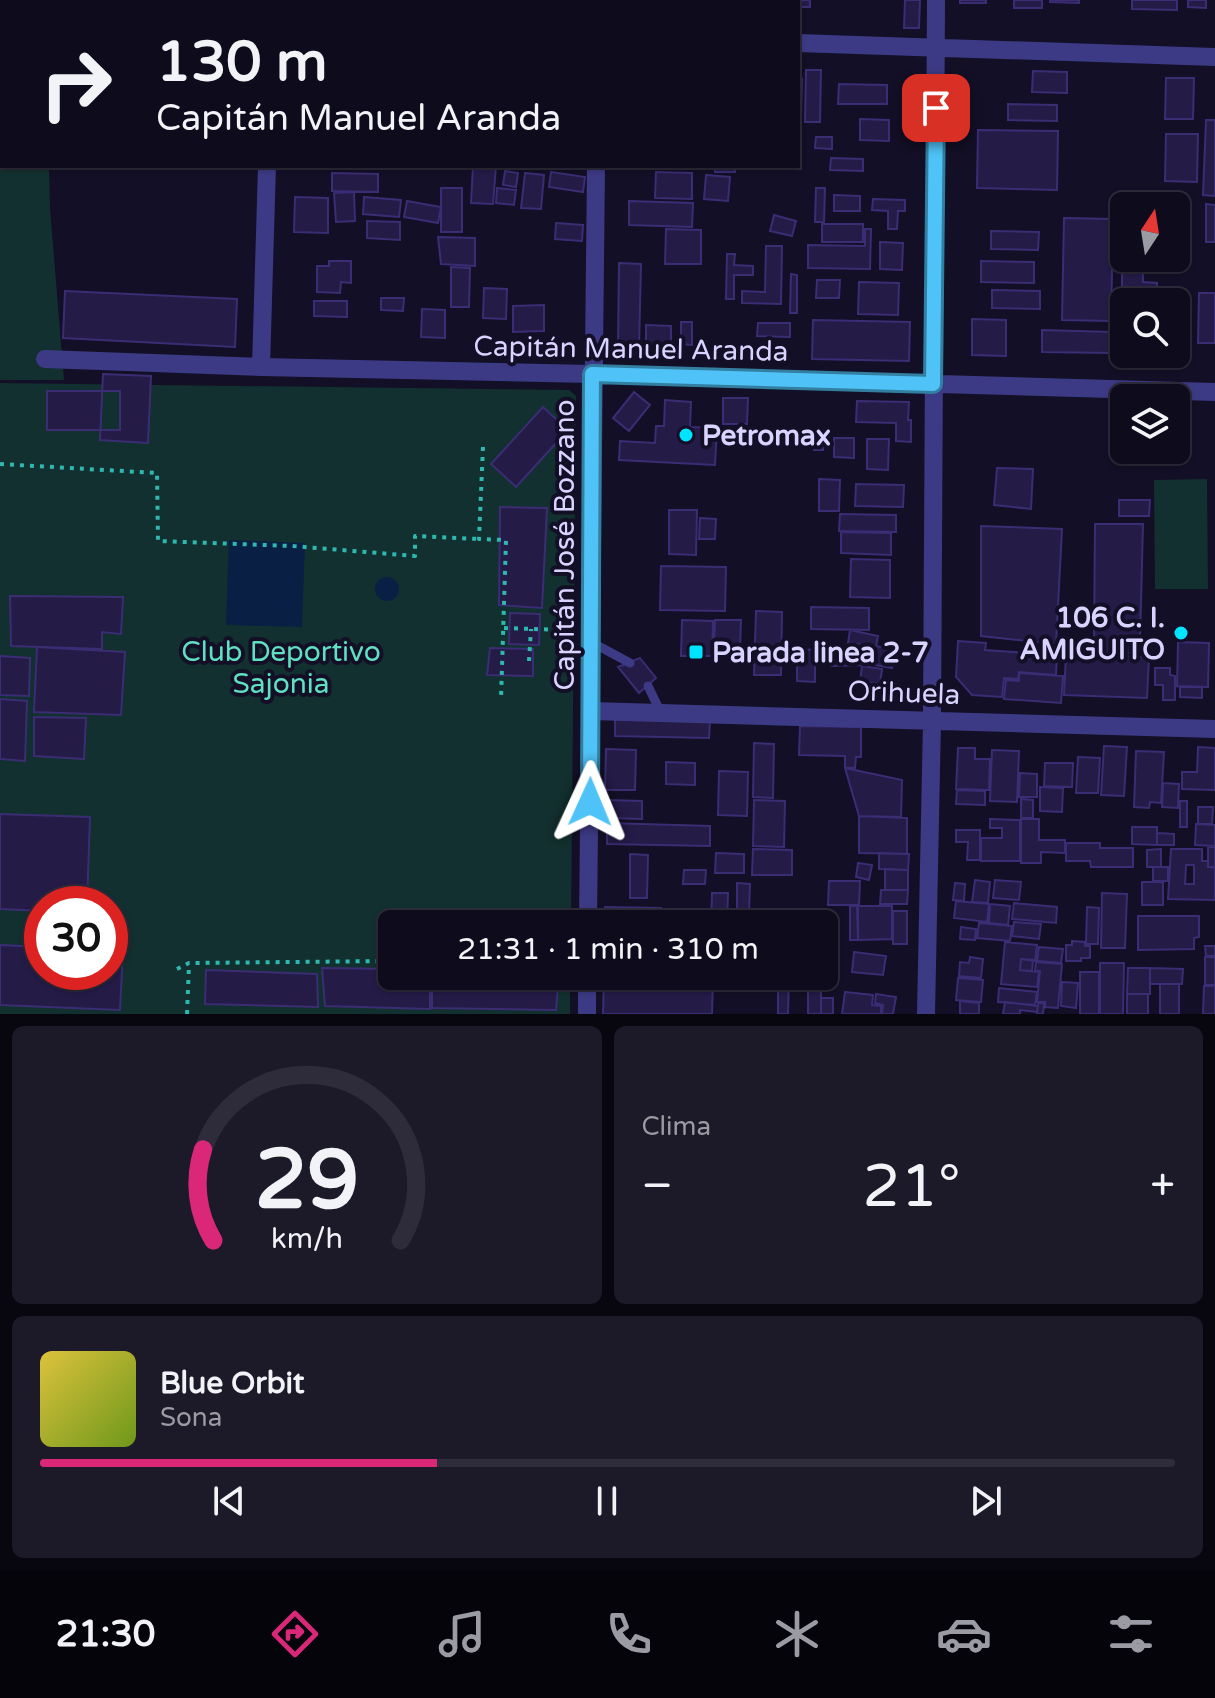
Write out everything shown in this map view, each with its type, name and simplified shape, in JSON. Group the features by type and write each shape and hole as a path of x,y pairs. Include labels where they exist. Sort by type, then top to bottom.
{"street":[{"path":"926,1014 932,721 936,0"},
{"path":"800,43 1215,57"},
{"path":"261,367 267,168"},
{"name":"Capitán José Bozzano","path":"588,910 596,168"},
{"name":"Capitán Manuel Aranda","path":"45,359 1215,392"},
{"name":"Orihuela","path":"591,711 1215,729"},
{"path":"587,990 587,1014"}],"lane":[{"path":"591,642 630,663"},
{"path":"648,686 661,713"}],"path":[{"path":"479,539 483,447"},
{"path":"0,464 157,473 158,541 292,546 415,556 415,536 506,540 501,699"},
{"path":"504,628 563,630"},
{"path":"529,661 531,629"},
{"path":"177,969 189,963 378,961"},
{"path":"187,1014 189,963"}],"green space":[{"path":"0,168 49,168 64,380 0,380"},
{"name":"Club Deportivo Sajonia","path":"0,383 569,390 576,396 571,910 378,910 378,990 570,990 570,1014 0,1014"},
{"path":"1207,479 1208,589 1155,589 1154,480"}],"water":[{"path":"229,540 305,543 302,627 226,625"},
{"path":"387,577 398,584 399,589 392,600 387,601 376,594 375,589 382,578"}],"building":[{"path":"800,0 810,0 810,7 800,7"},
{"path":"905,0 920,0 919,28 904,28"},
{"path":"960,0 986,0 986,3 960,3"},
{"path":"1014,0 1042,0 1042,8 1014,8"},
{"path":"1079,0 1079,3 1050,2"},
{"path":"1132,0 1177,0 1177,10 1132,9"},
{"path":"1188,0 1206,0 1206,8 1188,7"},
{"path":"806,70 821,70 820,122 805,122"},
{"path":"1033,71 1067,72 1067,93 1032,92"},
{"path":"1166,78 1194,78 1193,119 1165,119"},
{"path":"800,79 802,79 801,114"},
{"path":"839,84 887,85 887,104 838,104"},
{"path":"1008,104 1057,105 1057,121 1008,120"},
{"path":"860,119 889,120 889,141 860,140"},
{"path":"1206,120 1215,120 1215,196 1203,195"},
{"path":"978,130 1058,131 1057,190 977,188"},
{"path":"1166,134 1198,134 1197,182 1165,181"},
{"path":"816,137 832,137 832,149 815,148"},
{"path":"831,158 863,159 863,171 830,170"},
{"path":"473,168 496,168 493,204 471,203"},
{"path":"715,168 735,168 735,172 715,172"},
{"path":"505,171 518,173 516,187 503,185"},
{"path":"551,172 585,177 583,192 549,187"},
{"path":"656,172 692,173 692,199 655,198"},
{"path":"332,173 378,174 378,192 332,191"},
{"path":"525,173 544,175 541,209 521,208"},
{"path":"706,175 730,177 728,201 704,199"},
{"path":"441,188 462,188 462,232 441,232"},
{"path":"497,188 516,190 514,205 496,203"},
{"path":"816,188 825,188 824,222 815,222"},
{"path":"354,192 355,221 336,222 334,193"},
{"path":"834,195 860,196 860,211 834,211"},
{"path":"295,197 328,198 328,233 294,232"},
{"path":"364,197 401,200 399,217 363,214"},
{"path":"873,199 905,200 905,211 898,211 897,229 888,229 888,211 872,210"},
{"path":"407,201 441,207 438,223 404,217"},
{"path":"629,201 693,203 692,227 629,225"},
{"path":"1206,204 1215,205 1215,242 1206,242"},
{"path":"774,215 796,221 792,236 770,231"},
{"path":"1064,218 1110,219 1110,321 1062,320"},
{"path":"367,221 400,222 400,240 367,238"},
{"path":"556,223 583,225 582,241 555,239"},
{"path":"822,224 863,224 863,242 822,242"},
{"path":"666,229 701,230 701,264 665,264"},
{"path":"865,229 871,229 870,269 808,268 808,245 865,246"},
{"path":"991,231 1039,232 1038,250 991,249"},
{"path":"438,237 475,238 475,266 441,264"},
{"path":"880,242 903,243 902,270 880,269"},
{"path":"766,246 782,246 781,304 742,303 742,291 765,292"},
{"path":"727,254 735,254 734,265 753,266 753,275 734,275 734,299 726,299"},
{"path":"329,261 351,261 351,283 341,282 340,293 317,292 317,266 329,266"},
{"path":"981,261 1034,262 1034,283 981,282"},
{"path":"619,263 641,264 639,348 618,348"},
{"path":"451,267 470,268 469,307 451,307"},
{"path":"1122,272 1143,272 1143,282 1157,283 1157,288 1122,288"},
{"path":"791,274 797,275 797,313 790,313"},
{"path":"817,280 840,280 839,298 816,298"},
{"path":"859,282 899,283 898,315 858,314"},
{"path":"484,288 507,289 506,319 483,318"},
{"path":"992,290 1040,291 1040,309 992,308"},
{"path":"65,291 237,299 235,347 63,338"},
{"path":"1199,293 1215,293 1215,343 1198,343"},
{"path":"381,298 404,298 403,311 381,310"},
{"path":"314,301 347,301 347,317 314,316"},
{"path":"544,305 544,331 513,332 513,306"},
{"path":"422,309 445,310 445,338 421,337"},
{"path":"972,319 1006,320 1006,356 972,355"},
{"path":"813,320 910,322 909,361 812,359"},
{"path":"681,322 692,322 692,345 681,344"},
{"path":"758,323 790,323 790,337 757,336"},
{"path":"646,325 671,326 671,346 646,345"},
{"path":"1042,330 1110,332 1110,353 1042,352"},
{"path":"103,374 151,376 148,443 100,440"},
{"path":"47,391 120,391 120,430 47,430"},
{"name":"Petromax","path":"634,392 650,405 629,431 613,418"},
{"path":"723,398 748,398 747,424 723,424"},
{"name":"Petromax","path":"665,400 691,402 690,427 717,428 715,465 619,460 620,441 655,443 656,426 664,426"},
{"path":"857,401 909,402 911,442 896,441 896,423 856,422"},
{"path":"543,407 568,430 516,487 491,464"},
{"path":"814,435 824,436 823,450 814,450"},
{"path":"834,438 854,438 854,458 834,457"},
{"path":"867,439 889,439 888,470 867,469"},
{"path":"997,468 1033,469 1031,509 994,505"},
{"path":"819,479 840,480 839,511 819,511"},
{"path":"856,484 904,485 903,507 855,506"},
{"path":"1119,500 1150,500 1149,516 1119,516"},
{"path":"500,507 547,508 542,608 499,605"},
{"path":"669,510 697,510 696,555 669,554"},
{"path":"840,514 896,515 896,532 839,531"},
{"path":"700,518 716,519 715,539 699,539"},
{"path":"1095,524 1143,524 1140,641 1134,653 1102,653 1094,642"},
{"path":"981,526 1062,529 1056,644 981,636"},
{"path":"841,532 891,533 891,555 841,553"},
{"path":"851,559 890,560 890,598 850,597"},
{"path":"661,566 726,567 725,611 660,610"},
{"path":"10,596 123,597 121,634 102,632 102,649 11,646"},
{"path":"811,607 869,608 869,630 811,629"},
{"path":"756,611 782,612 781,675 754,675"},
{"path":"510,613 540,614 539,645 509,644"},
{"path":"682,620 713,621 712,656 681,656"},
{"path":"715,620 741,620 740,649 714,649"},
{"path":"850,630 878,636 876,646 896,650 892,668 865,663 869,646 848,643"},
{"path":"958,641 986,643 985,650 1057,655 1056,675 1019,672 1018,679 1004,678 1002,697 972,695 956,677"},
{"path":"1178,642 1209,643 1208,687 1177,686"},
{"path":"37,647 125,652 121,715 34,712"},
{"path":"490,648 533,649 533,676 487,675"},
{"path":"864,648 864,665 831,666 830,649"},
{"path":"797,649 815,650 815,682 797,681"},
{"path":"1066,654 1149,657 1147,698 1064,695"},
{"path":"0,656 30,658 29,696 0,695"},
{"path":"640,658 656,678 639,693 618,667"},
{"path":"862,666 882,669 880,684 860,681"},
{"path":"1155,668 1170,668 1170,675 1175,676 1175,700 1163,700 1163,685 1155,685"},
{"path":"1019,673 1063,676 1061,703 1004,699 1006,680 1019,681"},
{"path":"1180,687 1202,687 1202,698 1180,697"},
{"path":"0,699 27,701 25,761 0,759"},
{"path":"34,717 86,718 84,759 34,756"},
{"path":"615,719 710,721 709,738 615,736"},
{"path":"800,726 861,727 861,757 856,757 855,768 845,768 845,756 799,755"},
{"path":"754,743 774,744 773,798 753,797"},
{"path":"1104,746 1127,747 1124,796 1101,795"},
{"path":"1198,747 1215,748 1215,790 1182,789 1182,772 1197,772"},
{"path":"958,748 975,748 975,759 990,759 989,790 956,789"},
{"path":"606,749 636,750 635,790 605,790"},
{"path":"992,750 1019,751 1017,802 990,801"},
{"path":"1136,751 1164,752 1161,803 1150,802 1149,808 1134,807"},
{"path":"1078,757 1100,758 1098,793 1076,793"},
{"path":"666,762 695,763 695,785 666,784"},
{"path":"1045,763 1073,763 1072,787 1044,786"},
{"path":"845,768 902,780 901,817 859,816"},
{"path":"719,771 748,772 747,816 718,815"},
{"path":"1020,773 1037,774 1037,797 1019,797"},
{"path":"1163,783 1179,784 1178,808 1162,807"},
{"path":"1040,787 1063,788 1062,812 1040,811"},
{"path":"957,790 985,791 985,805 956,804"},
{"path":"1021,799 1033,800 1033,818 1021,818"},
{"path":"609,800 642,801 642,819 608,818"},
{"path":"754,800 785,801 784,847 753,846"},
{"path":"1180,801 1187,801 1187,827 1180,827"},
{"path":"1198,807 1213,807 1212,824 1198,824"},
{"path":"0,814 90,817 88,886 24,886 24,910 0,909"},
{"path":"859,816 907,818 907,854 859,853"},
{"path":"990,819 1020,820 1020,861 981,861 981,838 1002,838 1002,828 990,828"},
{"path":"1021,819 1039,819 1039,840 1065,840 1065,853 1041,852 1041,863 1021,863"},
{"path":"607,823 710,826 710,846 607,844"},
{"path":"1196,824 1215,825 1215,846 1195,845"},
{"path":"1132,827 1157,827 1157,845 1132,844"},
{"path":"956,830 980,830 980,860 967,860 968,842 956,842"},
{"path":"1157,833 1174,834 1174,845 1157,845"},
{"path":"1066,843 1100,843 1100,848 1133,848 1133,867 1091,867 1090,861 1066,861"},
{"path":"1208,847 1215,847 1215,867 1208,867"},
{"path":"753,849 792,850 792,875 752,875"},
{"path":"1161,849 1161,867 1147,867 1147,850"},
{"path":"1171,849 1202,849 1202,861 1208,861 1208,867 1215,868 1215,900 1168,899","holes":["1186,865 1194,865 1194,884 1185,884"]},
{"path":"716,853 744,854 744,873 715,873"},
{"path":"879,853 909,854 908,870 879,869"},
{"path":"630,854 648,855 647,898 630,898"},
{"path":"858,863 872,865 869,880 856,877"},
{"path":"1153,867 1168,867 1168,881 1153,881"},
{"path":"885,869 908,870 908,890 885,890"},
{"path":"684,870 706,870 705,884 683,884"},
{"path":"975,880 990,882 988,903 972,902"},
{"path":"995,880 1021,882 1019,900 993,898"},
{"path":"829,881 860,881 859,905 828,905"},
{"path":"1142,882 1163,882 1163,905 1142,905"},
{"path":"737,883 750,884 749,910 737,910"},
{"path":"955,883 965,884 964,901 953,900"},
{"path":"881,890 908,890 907,904 880,904"},
{"path":"712,893 728,893 727,910 711,910"},
{"path":"1102,893 1127,894 1125,948 1101,948"},
{"path":"956,901 989,904 987,922 954,918"},
{"path":"1014,903 1057,907 1056,923 1012,919"},
{"path":"990,904 1010,906 1008,925 989,923"},
{"path":"850,906 857,906 858,940 850,940"},
{"path":"858,906 892,906 892,939 858,940"},
{"path":"605,907 661,908 661,910 605,910"},
{"path":"1087,907 1099,908 1098,944 1086,944"},
{"path":"893,911 907,911 907,944 893,944"},
{"path":"1138,916 1199,916 1199,937 1194,938 1194,949 1138,950"},
{"path":"1014,922 1041,924 1039,939 1012,936"},
{"path":"979,923 1012,926 1010,941 977,938"},
{"path":"961,927 976,929 975,940 960,939"},
{"path":"1072,941 1085,942 1085,946 1090,946 1090,958 1066,961 1066,945 1072,945"},
{"path":"1005,942 1037,945 1035,961 1021,959 1020,970 1039,972 1037,987 1001,984"},
{"path":"0,945 24,946 24,990 121,990 120,1010 0,1005"},
{"path":"1205,946 1215,946 1215,956 1206,956"},
{"path":"1039,947 1063,949 1061,963 1037,961"},
{"path":"854,952 886,956 883,975 852,972"},
{"path":"970,957 983,959 981,978 959,976 960,962 969,963"},
{"path":"1205,957 1215,957 1215,985 1205,985"},
{"path":"1021,959 1033,960 1032,971 1020,970"},
{"path":"1036,962 1062,964 1058,1008 1045,1007 1045,1002 1037,1002 1040,971 1035,971"},
{"path":"1100,963 1124,963 1123,1014 1100,1014"},
{"path":"322,968 378,969 378,990 430,990 430,1009 325,1006"},
{"path":"1128,968 1150,968 1150,994 1127,994"},
{"path":"1150,968 1183,969 1182,984 1150,984"},
{"path":"206,970 317,974 318,1007 205,1004"},
{"path":"1080,972 1099,972 1099,1014 1080,1014"},
{"path":"958,978 983,980 981,1002 956,1000"},
{"path":"1062,982 1078,983 1076,1008 1061,1006"},
{"path":"1160,984 1179,984 1179,1014 1160,1014"},
{"path":"1204,986 1215,986 1215,1014 1203,1014"},
{"path":"999,988 1037,992 1035,1005 998,1002"},
{"path":"432,990 558,990 556,1010 432,1008"},
{"path":"604,990 713,990 712,1014 603,1014"},
{"path":"778,990 789,990 788,1014 778,1014"},
{"path":"808,990 821,990 821,1014 808,1014"},
{"path":"845,992 873,995 872,1005 881,1006 881,1014 842,1014"},
{"path":"876,994 896,997 893,1014 882,1014 883,1005 875,1003"},
{"path":"1127,994 1148,994 1148,1014 1127,1014"},
{"path":"821,998 833,998 833,1014 821,1014"},
{"path":"960,1001 979,1003 979,1014 960,1014"},
{"path":"1005,1002 1038,1006 1037,1012 1020,1010 1020,1014 1003,1014"},
{"path":"1038,1003 1044,1003 1043,1014 1037,1014"}],"place":[{"name":"Petromax","path":"686,435"},
{"name":"106 C. I. AMIGUITO","path":"1181,633"},
{"name":"Parada linea 2-7","path":"696,652"}],"route":[{"path":"590,802 592,374 933,384 936,108"}]}
